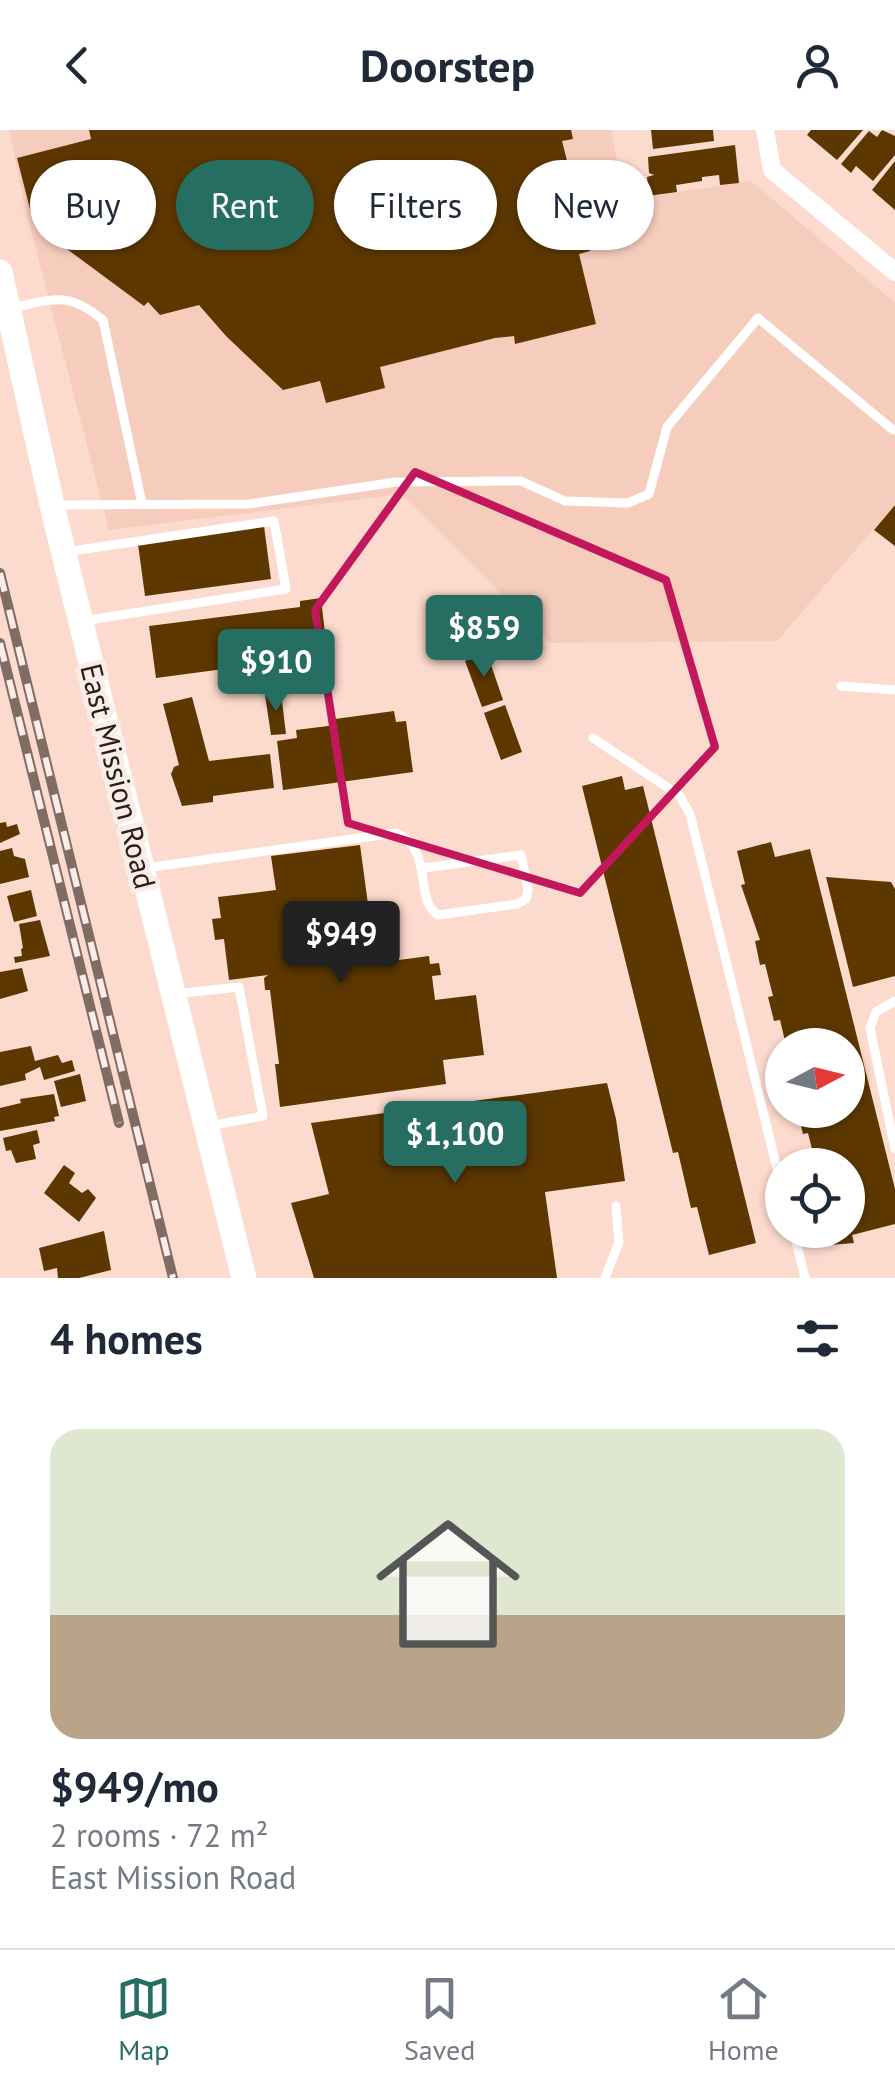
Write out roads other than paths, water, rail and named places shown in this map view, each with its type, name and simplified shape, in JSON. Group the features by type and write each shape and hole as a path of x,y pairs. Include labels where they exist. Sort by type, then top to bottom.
{"main road":[{"name":"East Mission Road","path":"0,272 63,552 244,1278"}],"street":[{"path":"765,130 772,170 895,272"}],"lane":[{"path":"8,309 61,298 81,302 103,320 142,504"},
{"path":"52,505 249,504 396,482 521,481 565,501 628,504 649,494 667,427 758,318 893,430"},
{"path":"63,552 274,521 286,588 80,621"},
{"path":"841,686 895,690"},
{"path":"594,738 679,795 690,814 772,1148"},
{"path":"142,869 396,833 408,838 424,868 428,905 438,916 517,904 526,898 521,854 424,868"},
{"path":"173,995 239,987 263,1116 206,1127"},
{"path":"895,1001 876,1012 870,1028 895,1149"},
{"path":"605,1278 619,1242 616,1206"},
{"path":"797,1248 804,1278"}],"railway":[{"path":"0,573 173,1278"},
{"path":"0,643 119,1123"}]}
